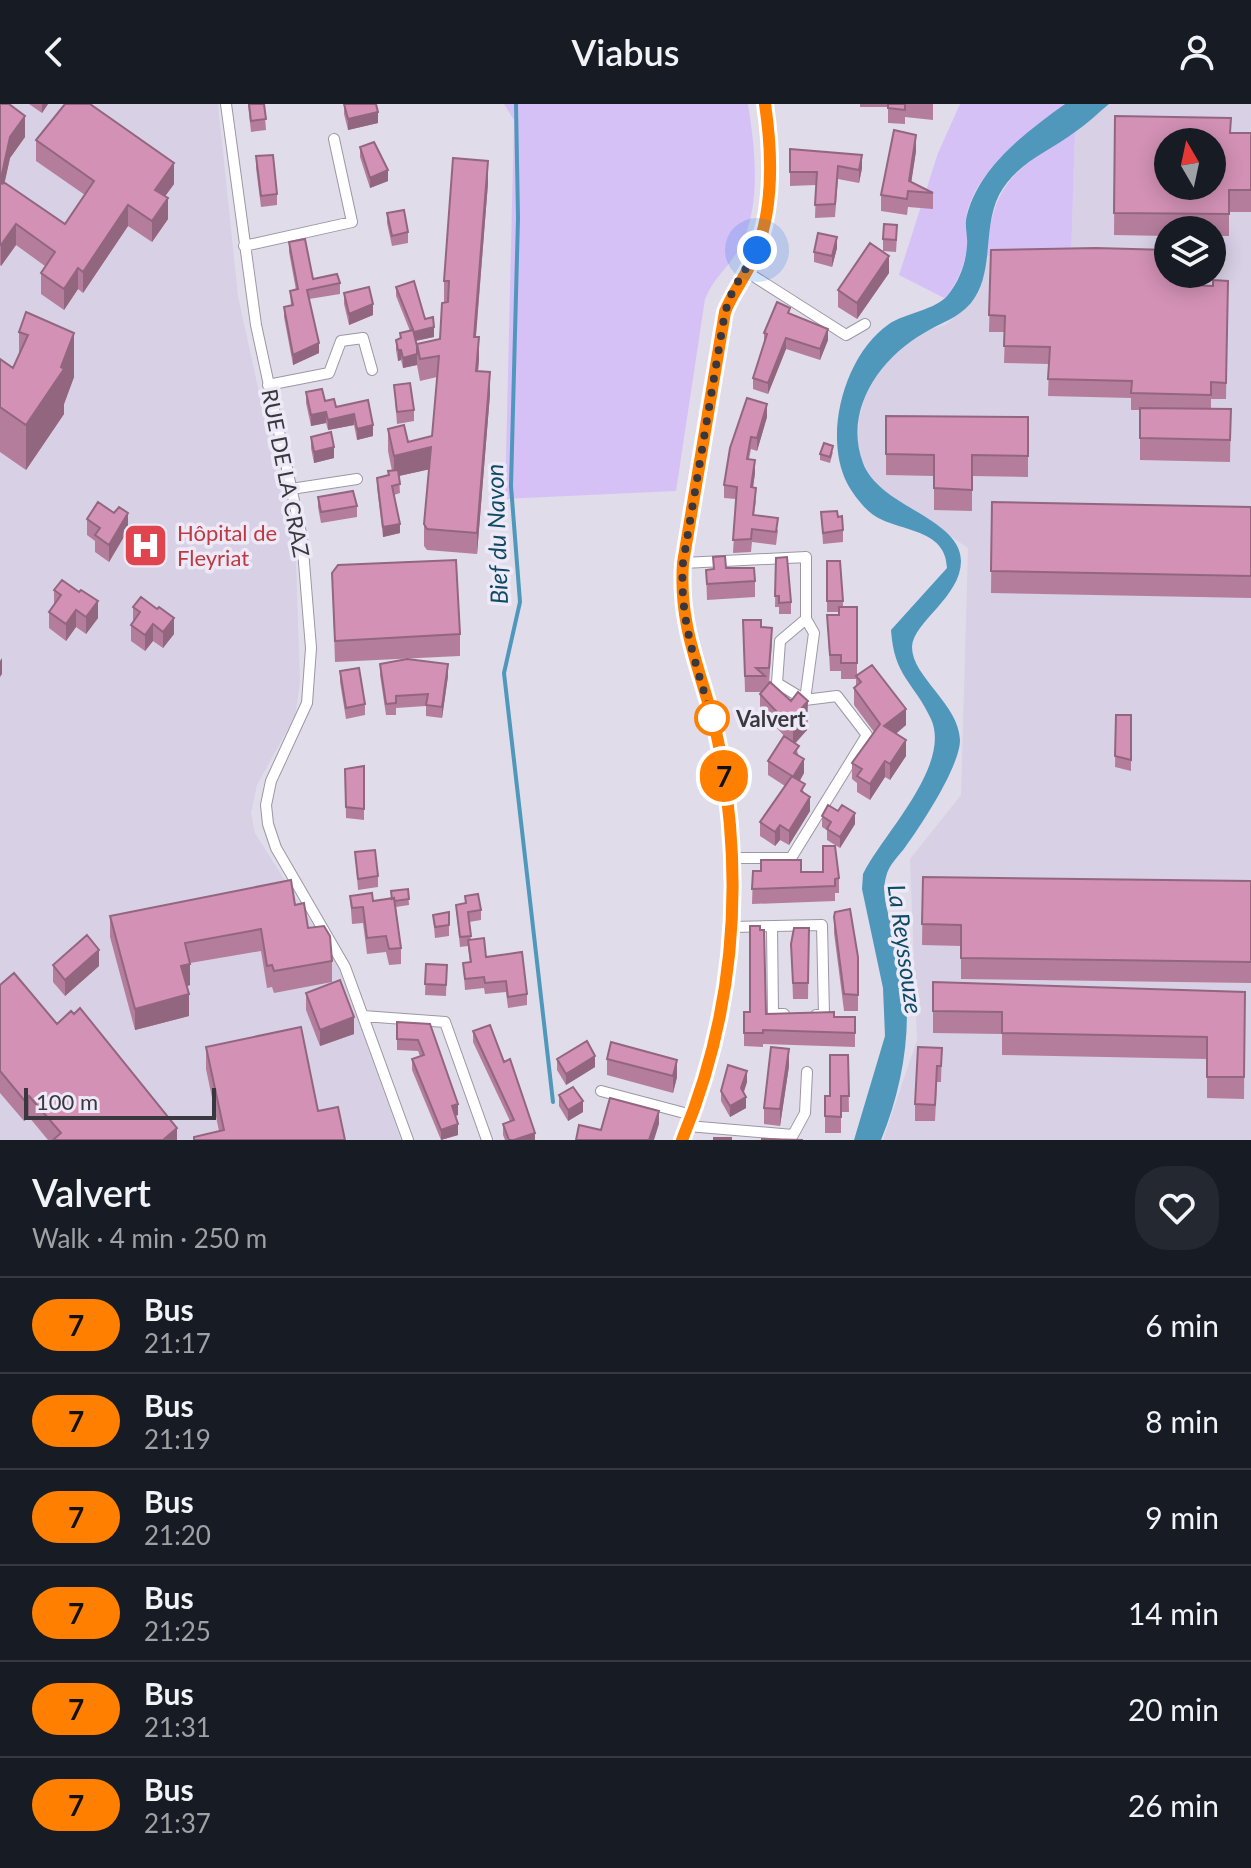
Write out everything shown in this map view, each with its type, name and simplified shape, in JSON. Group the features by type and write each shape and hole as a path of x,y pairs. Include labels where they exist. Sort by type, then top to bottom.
{"street":[{"name":"RUE DE LA CRAZ","path":"226,104 244,246 268,385 302,538 311,677 298,726 271,781 266,805 268,824 276,848 345,967 408,1140"},
{"path":"682,1140 723,1014 734,927 734,858 719,744 685,630 681,595 683,563 725,312 733,290 747,272 757,250 765,213 770,143 765,104"},
{"path":"244,246 352,222 334,139"},
{"path":"747,272 846,335 865,324"},
{"path":"268,385 329,373 341,341 363,338 372,370"},
{"path":"291,489 357,479"},
{"path":"683,563 806,557 806,619 814,633 805,700"},
{"path":"734,858 791,858 867,735 837,696 805,700 777,683 780,641 806,619"},
{"path":"734,927 772,926 822,925 824,1015 773,1014 772,926"},
{"path":"363,1016 445,1022 487,1140"},
{"path":"601,1091 690,1120 793,1135 805,1113 807,1072"}],"shaded area":[{"name":"Hôpital de Fleyriat","path":"0,104 218,104 238,296 296,562 300,683 295,716 257,785 251,813 255,833 338,964 401,1140 0,1140"},
{"path":"504,104 748,104 755,177 752,214 740,247 705,299 676,491 505,499 514,120"},
{"path":"960,104 1065,104 1005,153 980,184 966,218 967,250 963,265 946,299 899,275 938,153"},
{"path":"1109,104 1251,104 1251,1140 883,1140 917,1040 910,859 961,795 968,548 876,486 862,461 858,443 859,419 864,398 885,361 927,330 945,325 969,305 979,291 986,256 1071,258 1075,132"},
{"path":"1075,132 1071,258 986,256 994,210 1010,180 1036,157"}],"water":[{"path":"1065,104 1109,104 1079,129 1023,167 1006,184 994,208 983,278 971,303 893,356 870,388 858,424 858,443 863,463 872,478 885,491 948,533 957,546 961,561 959,574 946,597 920,628 912,647 919,669 952,714 960,740 954,764 939,794 887,872 884,886 886,906 905,980 905,1050 896,1095 881,1140 854,1140 885,1036 883,988 862,889 863,874 924,778 932,758 935,738 925,706 900,669 891,630 947,568 939,545 920,533 875,516 849,487 840,464 837,443 842,398 860,355 873,338 889,324 936,304 948,295 963,265 967,215 982,181 1020,139"}],"building":[{"path":"0,104 9,104 25,116 10,137 0,183"},
{"path":"65,104 90,104 174,163 155,190 168,198 152,221 128,205 83,272 78,268 64,289 41,273 55,252 16,224 0,244 0,184 5,183 65,224 94,181 36,140"},
{"path":"249,104 264,104 266,119 251,121"},
{"path":"344,104 376,104 378,112 348,119"},
{"path":"888,104 905,104 905,110 888,108"},
{"path":"1115,116 1231,118 1230,133 1251,133 1251,190 1229,190 1229,214 1114,213"},
{"path":"894,130 916,135 909,181 933,193 908,191 907,199 881,195"},
{"path":"374,142 388,170 370,178 360,147"},
{"path":"790,149 862,155 859,170 838,166 835,204 815,205 817,172 790,172"},
{"path":"273,155 277,194 261,196 256,156"},
{"path":"453,158 488,161 474,337 479,337 476,371 490,372 477,533 427,529 424,524 431,447 394,456 388,429 404,425 408,442 432,436 439,356 420,359 417,344 440,339 442,303 448,302 449,281 444,281"},
{"path":"404,210 408,232 392,236 387,213"},
{"path":"884,224 897,225 896,240 883,239"},
{"path":"818,233 837,237 832,256 814,252"},
{"path":"305,239 313,279 337,274 340,283 307,290 319,343 293,355 284,307 293,305 290,291 298,289 289,242"},
{"path":"870,243 889,256 857,303 838,290"},
{"path":"991,250 1154,250 1154,288 1226,288 1228,281 1226,383 1211,382 1211,395 1131,393 1132,381 1048,379 1050,347 1004,346 1005,316 989,315"},
{"path":"414,281 425,319 433,317 434,327 414,332 396,287"},
{"path":"369,287 373,304 349,314 344,293"},
{"path":"777,302 790,308 788,313 828,329 820,349 786,338 768,383 753,378 767,334 764,333"},
{"path":"26,312 74,333 61,367 64,369 26,425 0,407 0,359 13,368 28,335 19,332"},
{"path":"413,330 417,354 403,358 396,340 401,338 400,333"},
{"path":"410,383 414,410 397,412 394,385"},
{"path":"322,389 325,401 334,399 336,407 368,400 373,425 357,429 354,414 328,420 326,412 311,415 306,392"},
{"path":"747,398 767,404 757,438 751,437 747,459 755,460 751,487 756,488 753,515 778,518 776,532 752,529 751,539 733,540 737,487 724,485 730,448"},
{"path":"1140,408 1231,409 1230,440 1140,438"},
{"path":"886,416 1028,417 1028,456 972,455 972,490 934,488 934,455 886,454"},
{"path":"331,432 334,447 314,452 311,437"},
{"path":"824,443 833,446 830,457 820,454"},
{"path":"398,470 400,484 392,486 400,524 383,527 377,478 389,475 388,471"},
{"path":"353,491 357,506 321,512 318,497"},
{"path":"98,502 114,513 119,507 128,513 109,545 95,535 100,528 87,519"},
{"path":"992,502 1251,507 1251,576 991,571"},
{"path":"837,511 838,517 842,516 843,530 823,533 821,512"},
{"path":"725,556 726,568 754,568 755,581 707,584 706,570 714,569 713,557"},
{"path":"787,557 791,602 779,603 779,596 775,596 776,558"},
{"path":"456,560 460,634 335,641 332,573 338,565"},
{"path":"827,561 840,561 843,601 827,601"},
{"path":"62,580 98,601 86,617 76,610 66,624 49,612 61,595 54,590"},
{"path":"141,597 174,618 163,632 153,624 145,635 131,625 140,612 133,607"},
{"path":"839,607 857,607 857,663 841,663 841,655 830,655 827,615 839,615"},
{"path":"743,620 761,620 761,627 772,628 769,668 756,668 765,676 745,676"},
{"path":"407,659 448,664 442,707 426,705 428,694 396,696 396,703 386,704 380,664"},
{"path":"872,665 906,709 884,726 906,740 890,764 885,761 870,784 857,776 862,769 852,763 880,724 854,688 861,682 856,676"},
{"path":"359,668 365,704 346,708 340,671"},
{"path":"770,682 791,701 798,692 808,701 801,709 807,714 793,729 760,694"},
{"path":"1116,715 1131,715 1131,760 1115,756"},
{"path":"784,736 799,746 794,753 804,759 793,777 805,784 801,791 810,797 789,831 780,825 775,832 760,822 792,776 768,761"},
{"path":"364,766 364,809 346,807 345,769"},
{"path":"828,805 838,811 842,805 855,813 840,837 827,829 831,822 822,816"},
{"path":"823,846 835,846 839,878 835,879 835,886 752,889 753,871 761,871 761,860 801,860 801,872 823,872"},
{"path":"375,850 378,876 358,879 355,852"},
{"path":"923,877 1251,881 1251,962 961,958 961,925 922,924"},
{"path":"291,880 295,905 304,903 308,928 324,926 330,936 332,961 274,971 272,965 267,966 261,929 185,943 190,964 181,966 189,994 135,1009 110,916"},
{"path":"408,889 409,899 392,899 391,891"},
{"path":"372,893 373,901 394,898 401,948 389,949 386,936 367,938 363,907 352,908 350,896"},
{"path":"478,894 481,910 468,912 471,936 460,937 456,905 466,903 465,896"},
{"path":"850,909 858,957 858,995 844,994 834,917 835,912"},
{"path":"449,912 449,925 435,927 433,915"},
{"path":"750,926 760,926 760,930 764,930 766,1014 834,1012 834,1017 855,1017 855,1033 763,1030 763,1033 744,1033 744,1012 750,1012"},
{"path":"794,928 809,928 808,983 793,983 791,944"},
{"path":"87,935 99,950 65,980 53,965"},
{"path":"484,938 486,957 522,952 527,994 508,997 506,981 485,983 484,977 465,979 463,963 471,962 468,940"},
{"path":"426,964 447,965 446,985 425,984"},
{"path":"14,973 57,1024 71,1011 74,1014 80,1008 177,1128 163,1140 53,1140 61,1133 29,1096 24,1100 0,1071 0,985"},
{"path":"340,980 354,1017 320,1030 306,993"},
{"path":"933,982 1245,992 1244,1077 1207,1077 1207,1037 1002,1033 1002,1012 933,1011"},
{"path":"397,1022 430,1024 458,1104 452,1106 458,1124 441,1130 412,1059 424,1055 418,1040 397,1039"},
{"path":"490,1025 504,1062 510,1059 535,1133 514,1140 509,1140 503,1124 514,1120 473,1031"},
{"path":"301,1027 318,1111 338,1107 345,1140 194,1140 194,1137 224,1130 206,1047"},
{"path":"587,1041 595,1056 566,1074 557,1059"},
{"path":"611,1042 677,1060 673,1076 607,1059"},
{"path":"771,1047 789,1049 780,1109 764,1108"},
{"path":"918,1047 942,1048 941,1066 937,1066 935,1105 915,1104"},
{"path":"830,1055 848,1055 849,1096 841,1096 841,1117 825,1116 825,1096 830,1096"},
{"path":"728,1065 747,1071 741,1088 746,1097 730,1106 721,1091"},
{"path":"573,1087 583,1101 568,1110 559,1095"},
{"path":"610,1098 659,1111 649,1140 576,1140 579,1125 601,1130"}],"waterway":[{"name":"Bief du Navon","path":"516,104 518,218 511,486 520,602 504,673 553,1102"}],"bus line":[{"name":"7","path":"682,1140 711,1062 723,1014 735,911 734,858 719,744 685,630 681,595 683,563 725,312 733,290 747,272 757,250 765,213 770,143 765,104"}],"place":[{"name":"Hôpital de Fleyriat","path":"146,545"},
{"name":"Valvert","path":"712,718"}],"route":[{"path":"712,718 685,630 681,595 683,563 725,312 733,290 747,272 757,250"}],"water label":[{"name":"La Reyssouze","path":"906,949"}]}
